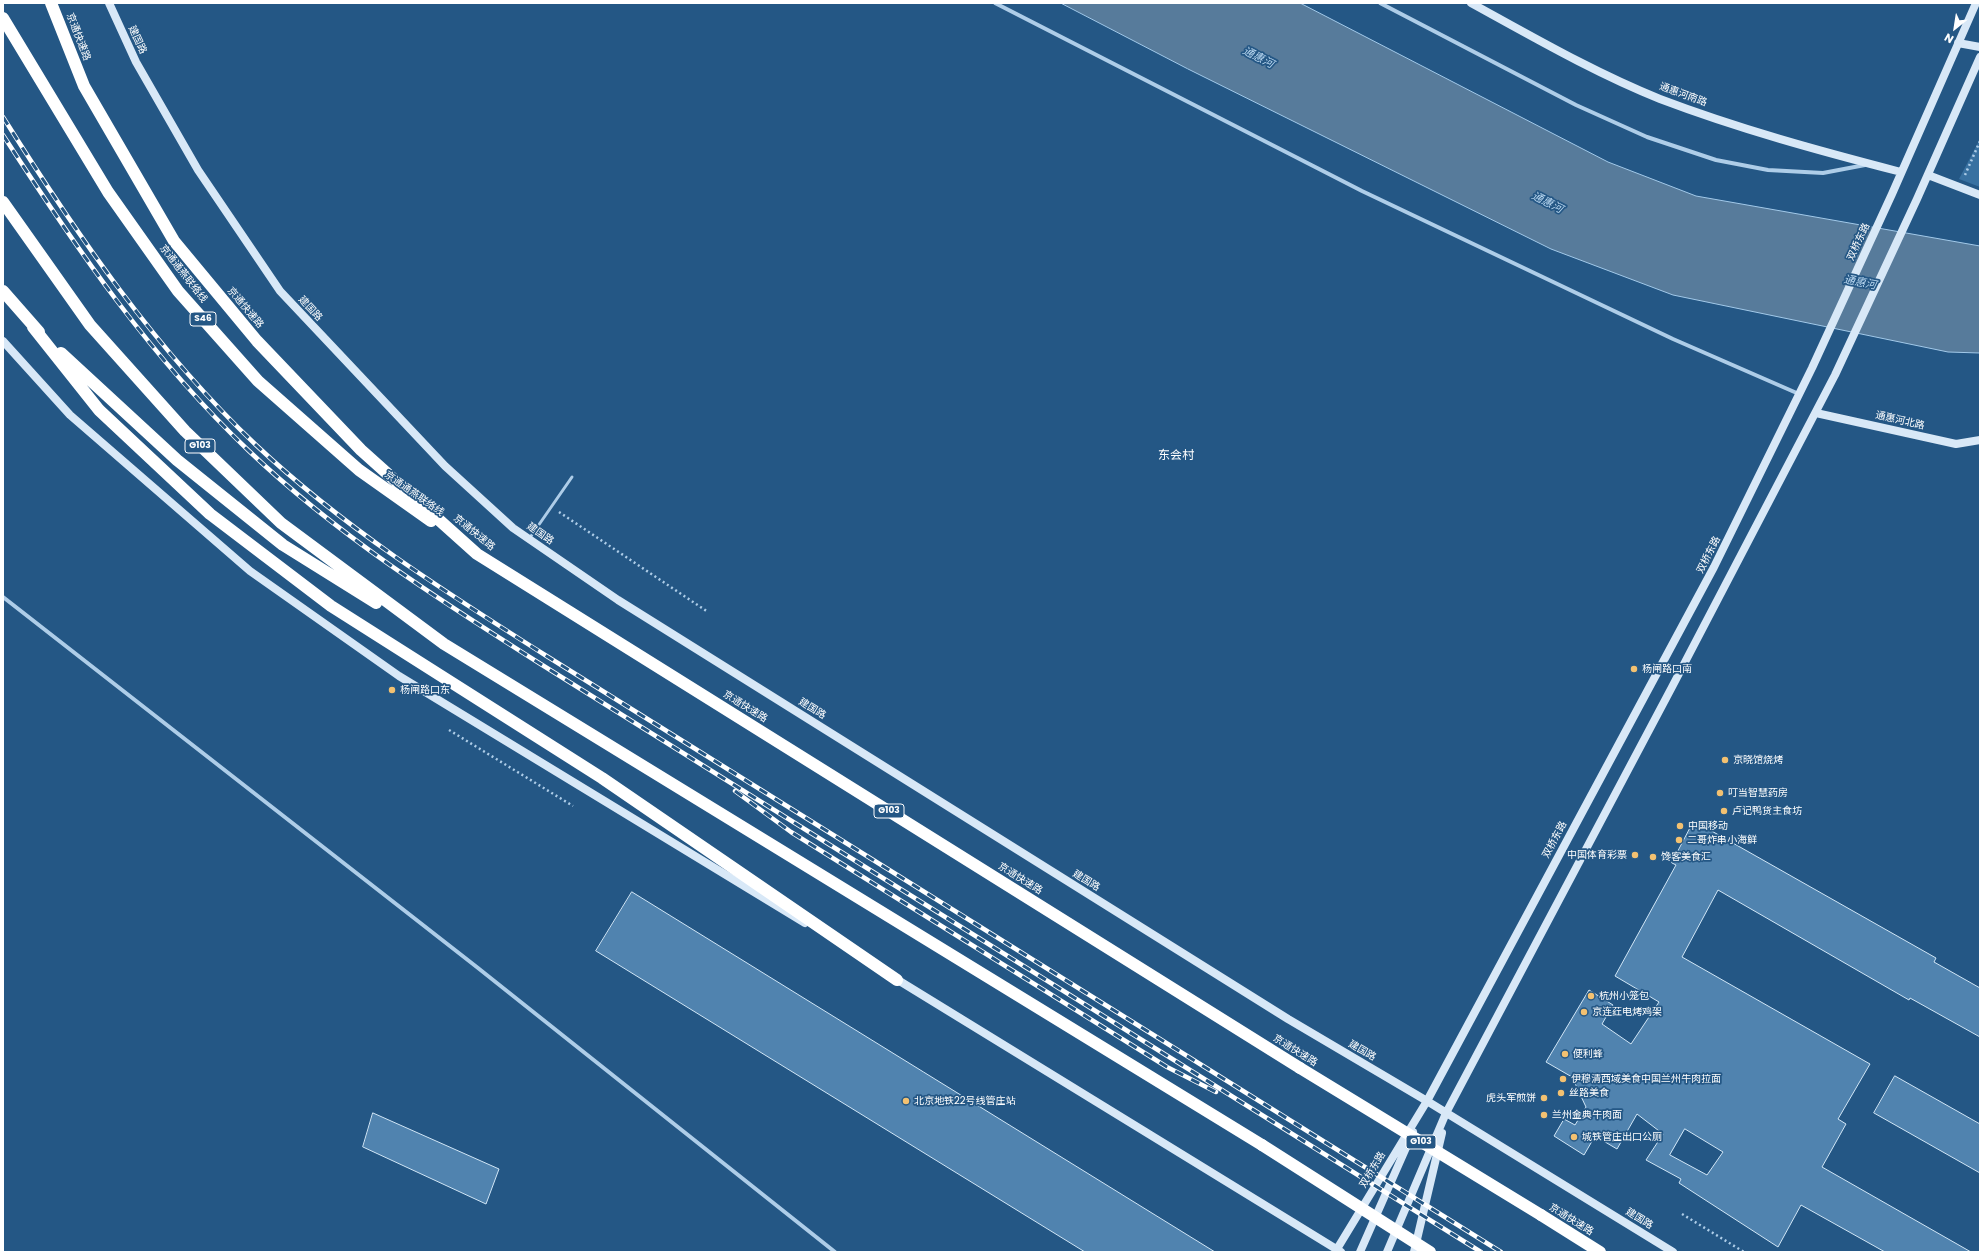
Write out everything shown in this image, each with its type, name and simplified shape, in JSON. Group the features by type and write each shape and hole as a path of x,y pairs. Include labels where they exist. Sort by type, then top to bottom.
{"highway":[{"name":"京通快速路","path":"51,3 84,86 174,241 257,341 361,450 477,554 1300,1068 1600,1252"},
{"name":"京通通燕联络线","path":"3,18 108,192 183,297 258,381 358,470 477,554"},
{"name":"G103","path":"3,202 90,325 185,431 281,523 444,644 1262,1145 1430,1252"},
{"path":"3,291 99,410 210,514 331,606 602,778 897,980"},
{"path":"33,327 177,460 283,545 444,644"}],"street":[{"name":"建国路","path":"109,3 136,62 198,170 280,291 445,466 513,528 632,609 1281,1015 1427,1101 1673,1252"},
{"path":"995,3 1362,191 1673,339 1799,394"},
{"path":"1380,3 1576,104 1654,140 1716,160 1768,170 1823,173 1870,164"},
{"name":"通惠河南路","path":"1471,3 1560,51 1660,98 1746,129 1818,151 1901,172"},
{"name":"双桥东路","path":"1339,1251 1427,1101 1714,567 1812,368 1892,194 1976,3"},
{"path":"1958,43 1980,47"},
{"path":"1387,1252 1446,1113 1835,375 1928,175 1980,57"},
{"path":"1928,175 1980,195"},
{"path":"3,341 70,415 250,571 399,676 1339,1251"},
{"name":"通惠河北路","path":"1816,413 1956,444 1980,440"},
{"path":"3,597 472,963 835,1252"},
{"name":"双桥东路","path":"1360,1252 1427,1101"},
{"path":"1414,1252 1446,1113"}],"lane":[{"path":"529,538 572,477"}],"path":[{"path":"1959,188 1980,141"},
{"path":"566,517 708,612"},
{"path":"449,730 573,806"},
{"path":"1682,1214 1744,1252"}],"shaded area":[{"path":"1980,139 1980,187 1959,179"}],"water":[{"name":"通惠河","path":"1061,3 1300,3 1608,162 1696,196 1980,246 1980,353 1948,352 1673,295 1551,249 1188,69"}],"building":[{"path":"1694,821 1936,958 1934,962 1980,988 1980,1037 1910,998 1909,1000 1718,890 1682,957 1870,1064 1838,1119 1846,1124 1822,1167 1971,1252 1885,1252 1801,1205 1778,1247 1679,1183 1681,1179 1646,1160 1663,1134 1637,1114 1617,1149 1595,1136 1584,1155 1554,1136 1564,1119 1575,1125 1586,1107 1572,1077 1546,1062 1589,990 1613,1005 1602,1024 1631,1044 1659,1002 1615,976 1676,865 1672,863","holes":["1685,1129 1723,1152 1707,1175 1670,1155"]},
{"name":"北京地铁22号线管庄站","path":"632,892 1215,1252 1085,1252 596,951"},
{"path":"1895,1076 1980,1124 1980,1173 1874,1113"},
{"path":"373,1113 499,1169 486,1204 363,1147"}],"railway":[{"path":"3,117 60,205 119,289 184,370 256,445 289,475 359,531 469,607 545,655 1501,1252"},
{"path":"3,135 58,219 87,260 147,340 179,378 249,451 282,481 352,538 463,615 1481,1252"},
{"path":"735,791 791,832 1167,1067 1216,1092"}],"place":[{"name":"杨闸路口南","path":"1634,669"},
{"name":"杨闸路口东","path":"392,690"},
{"name":"京晓馆烧烤","path":"1725,760"},
{"name":"叮当智慧药房","path":"1720,793"},
{"name":"卢记鸭货主食坊","path":"1724,811"},
{"name":"中国移动","path":"1680,826"},
{"name":"二哥炸串小海鲜","path":"1679,840"},
{"name":"中国体育彩票","path":"1635,855"},
{"name":"馋客美食汇","path":"1653,857"},
{"name":"杭州小笼包","path":"1591,996"},
{"name":"京连荭电烤鸡架","path":"1584,1012"},
{"name":"便利蜂","path":"1565,1054"},
{"name":"伊穆清西域美食中国兰州牛肉拉面","path":"1563,1079"},
{"name":"丝路美食","path":"1561,1093"},
{"name":"虎头军煎饼","path":"1544,1098"},
{"name":"北京地铁22号线管庄站","path":"906,1101"},
{"name":"兰州金典牛肉面","path":"1544,1115"},
{"name":"城铁管庄出口公厕","path":"1574,1137"}],"district":[{"name":"东会村","path":"1176,456"}]}
